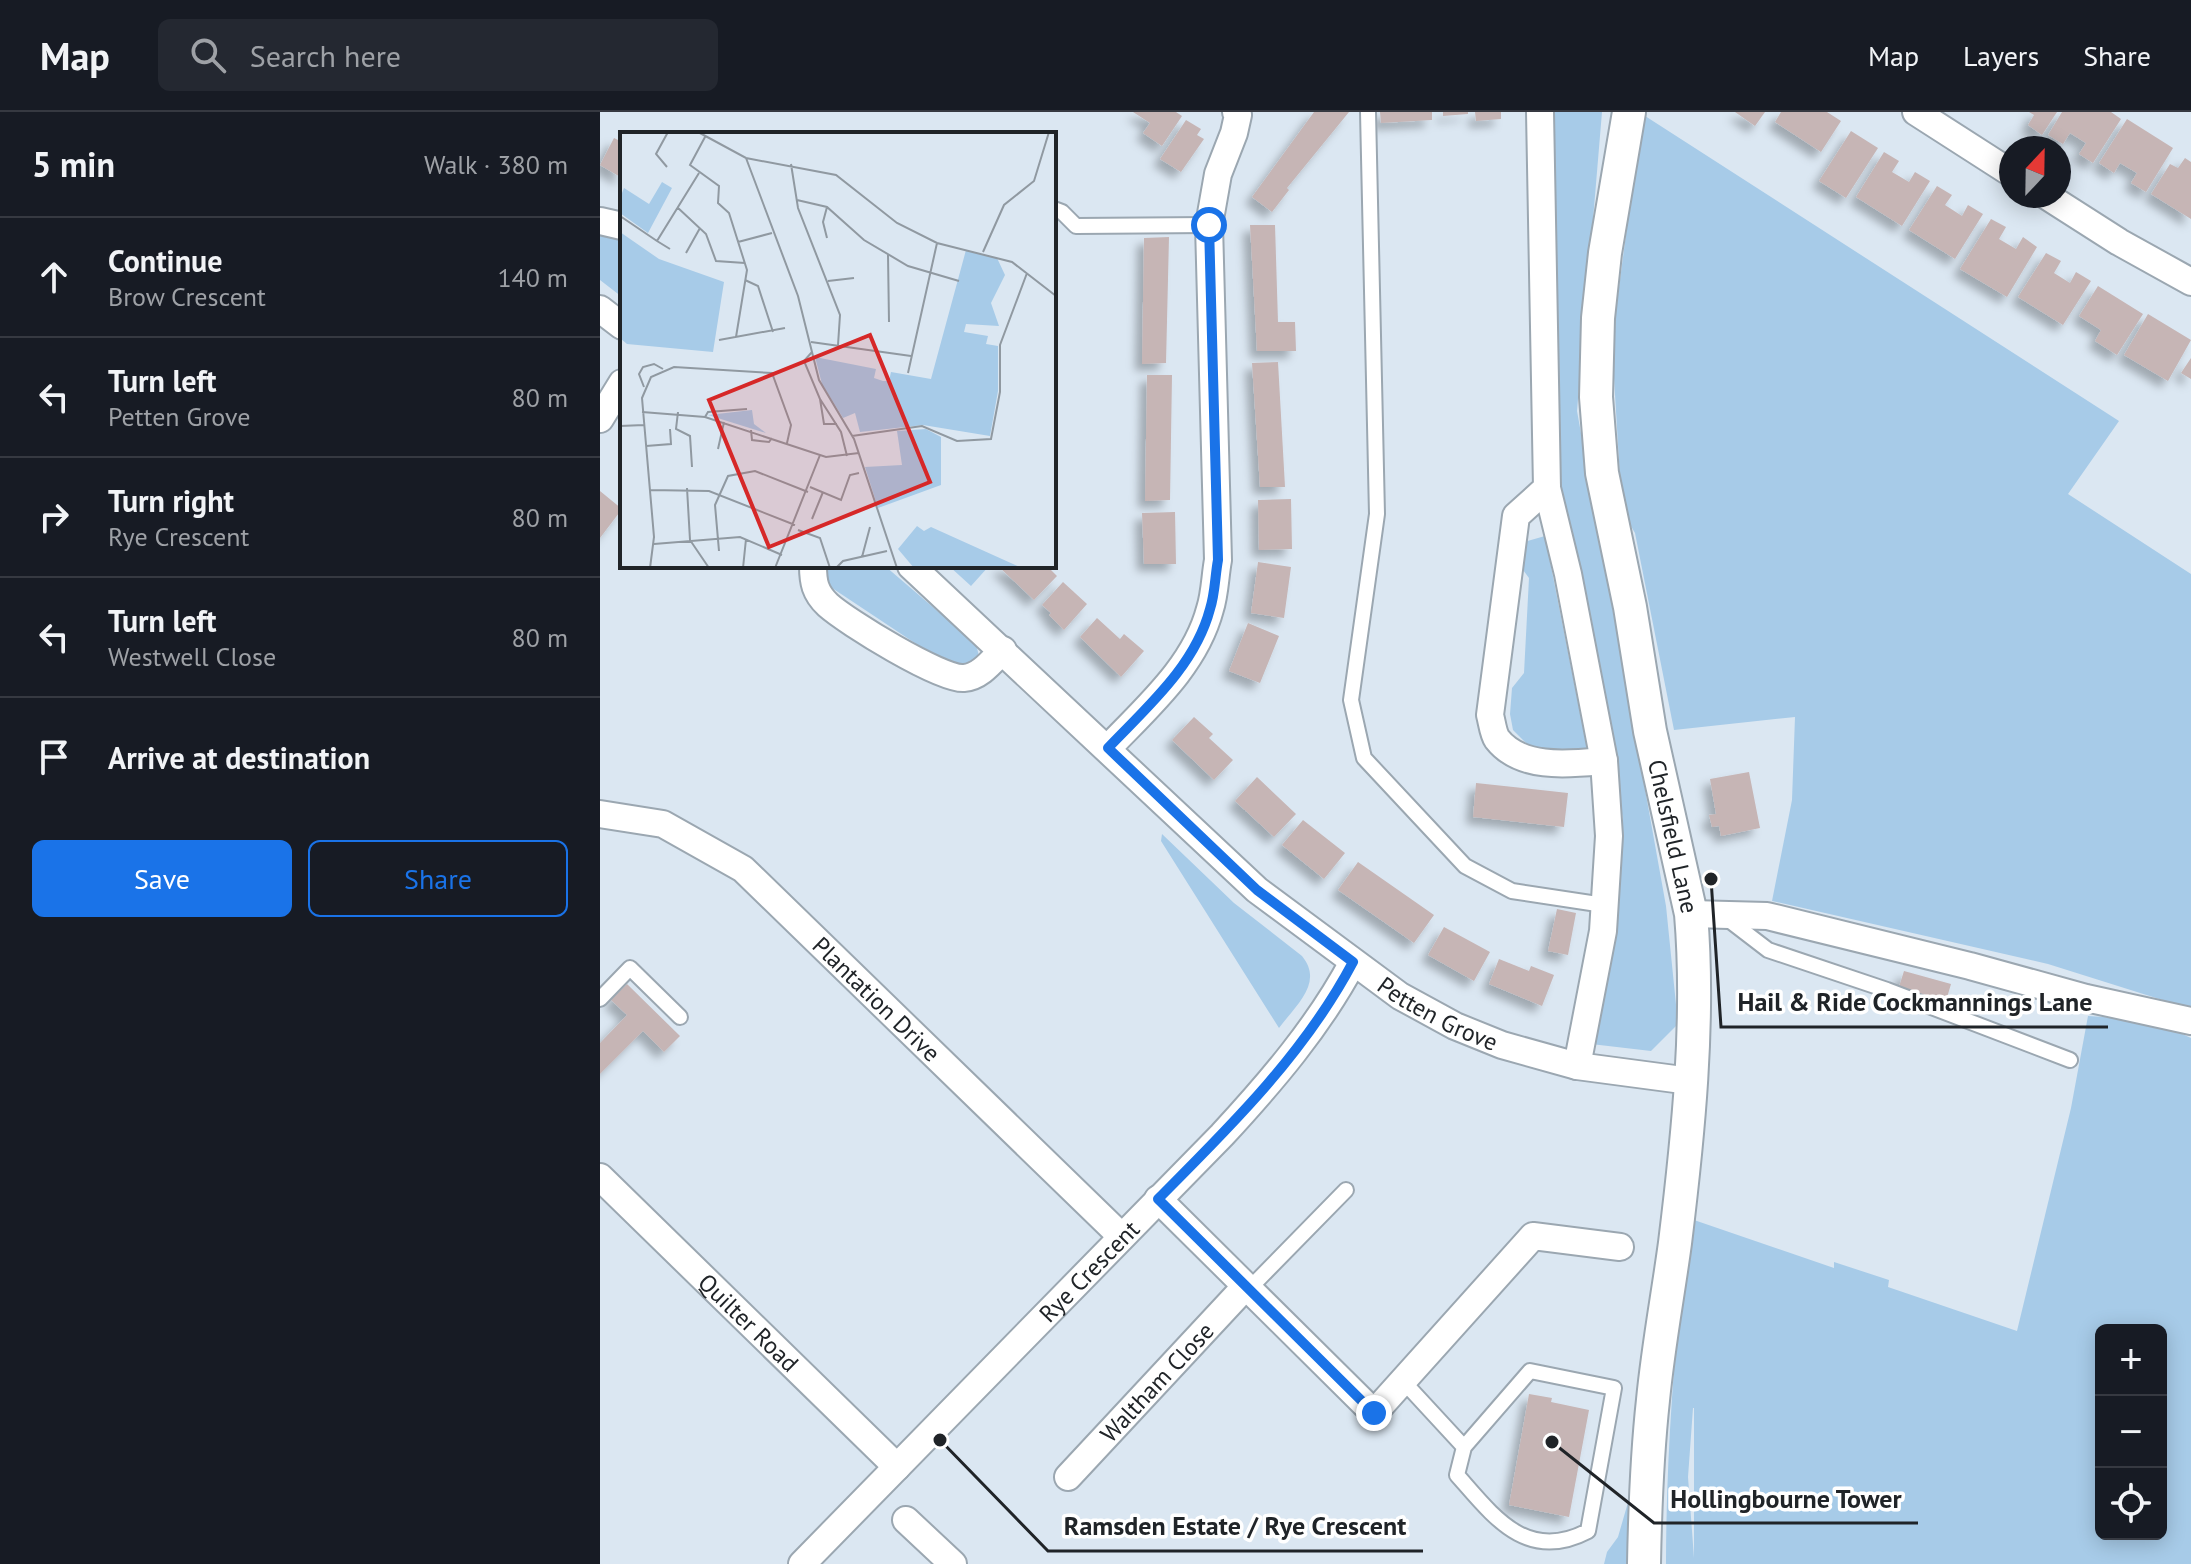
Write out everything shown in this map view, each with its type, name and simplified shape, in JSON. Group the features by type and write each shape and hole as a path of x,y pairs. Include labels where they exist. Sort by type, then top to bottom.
{"street":[{"path":"1540,112 1547,488 1568,574 1604,761 1609,836 1601,944 1577,1066"},
{"name":"Chelsfield Lane","path":"1629,112 1605,253 1598,318 1596,397 1602,473 1630,607 1650,731 1706,914 1694,944 1690,1081 1675,1241 1651,1412 1644,1564"},
{"path":"1916,112 1999,165"},
{"path":"1108,748 1172,681 1196,645 1210,609 1218,560 1209,225 1218,174 1239,113"},
{"path":"2066,208 2191,282"},
{"path":"600,221 620,226"},
{"path":"600,309 620,324"},
{"path":"600,419 620,386"},
{"path":"1547,488 1516,516 1490,715 1496,738 1525,759 1574,764 1604,761"},
{"path":"813,568 813,585 827,604 927,666 961,679 977,675 1003,650"},
{"name":"Petten Grove","path":"913,568 1257,890 1400,996 1455,1026 1502,1045 1577,1066 1690,1081"},
{"name":"Plantation Drive","path":"600,814 663,824 743,869 1121,1236"},
{"path":"1706,914 1767,916 2086,998 2191,1021"},
{"name":"Rye Crescent","path":"802,1564 1222,1135 1264,1088 1330,1002 1353,962"},
{"name":"Quilter Road","path":"600,1177 897,1467"},
{"path":"1158,1199 1374,1413 1533,1236 1620,1247"},
{"name":"Waltham Close","path":"1068,1477 1247,1289"},
{"path":"906,1520 953,1564"}],"lane":[{"path":"1368,112 1377,514 1351,700 1364,758 1465,866 1512,891 1604,905"},
{"path":"1056,210 1076,226 1209,225"},
{"path":"1706,914 1768,950 1887,990 2070,1060"},
{"path":"600,999 630,968 680,1017"},
{"path":"1247,1289 1346,1190"},
{"path":"1530,1371 1614,1388 1588,1531 1571,1540 1537,1542 1499,1522 1457,1475 1464,1447 1530,1371"},
{"path":"1403,1381 1464,1447"}],"shaded area":[{"path":"1547,112 1602,112 1577,411 1666,906 1678,1024 1651,1051 1591,1044 1613,944 1623,819 1561,484 1552,402"},
{"path":"1642,114 2119,421 2068,494 2191,574 2191,1009 2048,964 1772,901 1792,800 1795,717 1674,730 1635,533 1622,511 1613,361 1616,310"},
{"path":"600,232 620,237 620,295 600,280"},
{"path":"1545,536 1587,748 1575,758 1535,752 1513,730 1510,714 1512,688 1524,673 1529,578 1518,563 1520,543"},
{"path":"824,568 887,568 976,644 979,656 968,671 957,671 823,582"},
{"path":"951,568 987,568 971,586"},
{"path":"1162,834 1234,903 1302,956 1308,966 1309,985 1279,1028 1161,841"},
{"path":"2088,1016 2151,1020 2191,1038 2191,1564 1666,1564 1670,1435 1687,1222 1694,1223 1694,1220 1834,1268 1834,1262 1889,1280 1888,1287 2017,1331 2071,1108","holes":["1694,1408 1694,1558 1688,1477"]},
{"path":"1631,1492 1632,1564 1604,1564 1607,1552 1618,1537"}],"building":[{"path":"1133,112 1176,112 1182,116 1162,146 1143,133 1150,123"},
{"path":"1314,112 1349,112 1287,188 1289,190 1272,212 1252,197"},
{"path":"1380,112 1432,112 1432,120 1381,123"},
{"path":"1443,112 1468,112 1468,114 1443,116"},
{"path":"1475,112 1501,112 1501,119 1476,121"},
{"path":"1735,112 1765,112 1755,126"},
{"path":"1781,112 1827,112 1841,121 1821,152 1775,122"},
{"path":"2029,112 2057,112 2042,135 2028,125 2034,115"},
{"path":"2062,112 2111,112 2121,119 2093,163 2079,154 2086,143 2070,133 2068,136 2048,135"},
{"path":"2127,119 2173,148 2146,192 2131,183 2137,173 2120,163 2114,173 2099,163"},
{"path":"1186,120 1201,129 1197,135 1204,139 1181,172 1160,159"},
{"path":"1851,131 1878,148 1846,198 1819,181"},
{"path":"614,138 620,141 620,177 600,165"},
{"path":"1884,152 1899,161 1892,172 1909,182 1915,172 1930,181 1902,226 1856,197"},
{"path":"2185,158 2191,162 2191,219 2151,194 2170,164 2178,168"},
{"path":"1937,186 1952,195 1945,205 1962,216 1968,205 1983,214 1955,259 1909,230"},
{"path":"1991,219 2006,227 1999,239 2016,249 2023,237 2037,247 2007,297 1960,269"},
{"path":"1250,225 1275,225 1278,322 1295,322 1296,351 1257,351"},
{"path":"1169,237 1166,363 1142,364 1144,238"},
{"path":"2046,253 2061,261 2054,273 2070,283 2076,272 2091,281 2063,325 2018,297"},
{"path":"2098,286 2143,314 2117,355 2095,341 2101,330 2079,316"},
{"path":"2148,314 2191,340 2168,381 2124,355"},
{"path":"2191,358 2191,379 2181,373"},
{"path":"1278,362 1285,487 1260,487 1252,363"},
{"path":"1147,375 1172,375 1170,500 1145,501"},
{"path":"600,491 620,507 620,512 600,538"},
{"path":"1291,499 1292,549 1259,550 1258,500"},
{"path":"1175,512 1176,564 1144,564 1142,513"},
{"path":"1258,562 1291,567 1284,618 1251,613"},
{"path":"1000,568 1049,568 1057,576 1034,600"},
{"path":"1063,582 1087,604 1064,630 1042,605"},
{"path":"1097,618 1120,639 1124,634 1144,651 1121,677 1080,637"},
{"path":"1248,623 1279,636 1260,683 1229,671"},
{"path":"1194,717 1213,734 1209,738 1233,760 1214,780 1172,740"},
{"path":"1749,772 1760,828 1721,836 1719,826 1712,827 1709,815 1716,814 1710,779"},
{"path":"1257,777 1296,814 1274,837 1235,801"},
{"path":"1476,783 1568,793 1564,827 1473,817"},
{"path":"1303,820 1345,853 1324,879 1282,845"},
{"path":"1358,862 1434,915 1414,943 1338,890"},
{"path":"1557,909 1576,913 1568,955 1548,951"},
{"path":"1444,927 1490,952 1474,981 1428,955"},
{"path":"1499,959 1529,971 1531,966 1554,975 1542,1006 1489,984"},
{"path":"1904,971 1951,984 1946,1001 1899,987"},
{"path":"627,984 680,1036 664,1052 643,1031 600,1074 600,1043 627,1015 611,1000"},
{"path":"1529,1394 1589,1410 1569,1517 1509,1505"}],"place":[{"name":"Hail & Ride Cockmannings Lane","path":"1711,879"},
{"name":"Ramsden Estate / Rye Crescent","path":"940,1440"},
{"name":"Hollingbourne Tower","path":"1552,1442"}],"route":[{"path":"1209,225 1218,560 1210,609 1196,645 1172,681 1108,748 1257,890 1353,962 1330,1002 1264,1088 1158,1199 1374,1413"}]}
